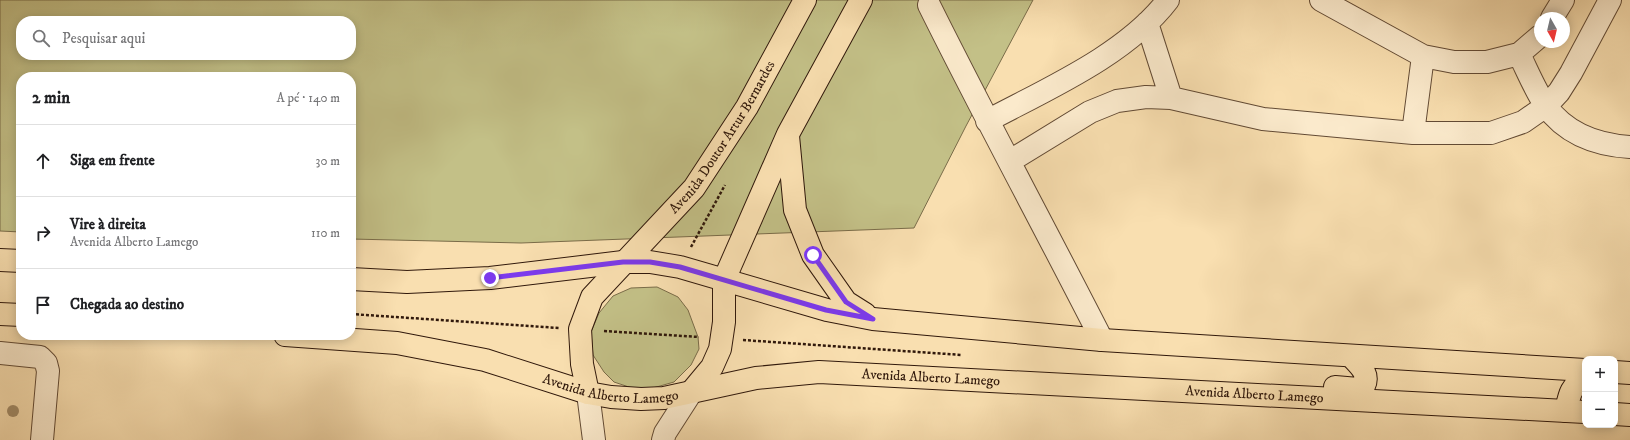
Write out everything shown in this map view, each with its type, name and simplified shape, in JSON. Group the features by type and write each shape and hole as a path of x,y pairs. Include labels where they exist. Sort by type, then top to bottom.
{"main road":[{"name":"Avenida Doutor Artur Bernardes","path":"588,393 582,364 580,329 592,297 623,262 694,188 747,107 805,0"},
{"path":"692,391 712,367 720,349 724,322 724,280 788,134 861,0"},
{"path":"788,134 795,210 813,255 846,302 873,319"},
{"path":"0,260 16,261"},
{"path":"356,279 407,282 490,278 623,262 657,263 680,267 826,310 873,319 1102,340 1582,370"},
{"path":"0,314 16,315"},
{"name":"Avenida Alberto Lamego","path":"355,340 397,343 478,358 588,393 611,397 641,399 664,398 756,378 819,372 1575,411"},
{"path":"1244,394 1256,388 1297,384 1358,389 1364,386 1367,378 1363,370 1351,356"},
{"path":"1618,372 1630,373"},
{"path":"1618,379 1630,379"},
{"path":"1575,411 1571,390 1578,382 1582,381"},
{"path":"1618,414 1630,415"}],"lane":[{"path":"987,121 1111,53 1147,23 1168,0"},
{"path":"1321,0 1423,56 1454,62 1487,62 1519,54 1534,41"},
{"path":"1556,12 1563,0"},
{"path":"1010,161 1090,112 1117,101 1146,97 1171,98 1263,119 1413,133 1491,133 1524,122 1546,106 1559,92 1571,73 1610,0"},
{"path":"930,5 987,121 1010,161 1102,340"},
{"path":"1147,23 1171,98"},
{"path":"1519,54 1546,106 1567,128 1588,138 1617,146 1630,147"},
{"path":"1413,133 1423,56"},
{"path":"0,353 40,357 46,363 48,371 42,440"},
{"path":"663,440 665,433 692,391"},
{"path":"588,393 594,440"}],"shaded area":[{"path":"0,0 1033,0 914,228 521,243 356,239 356,72 16,72 16,232 0,231"},
{"path":"657,287 678,297 688,310 698,337 699,349 691,365 674,382 653,388 635,389 614,382 604,372 593,355 591,332 599,313 613,296 631,288"}],"route":[{"path":"490,278 623,262 650,262 680,267 826,310 873,319 846,302 813,255"}]}
